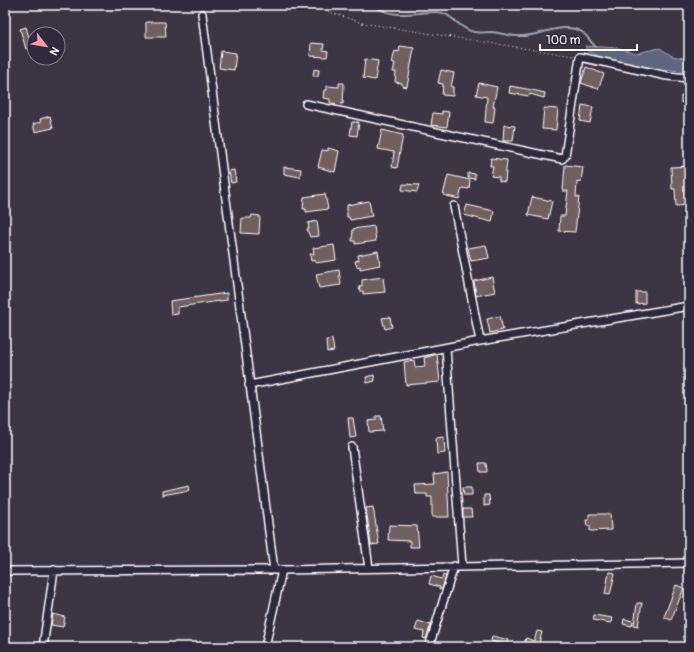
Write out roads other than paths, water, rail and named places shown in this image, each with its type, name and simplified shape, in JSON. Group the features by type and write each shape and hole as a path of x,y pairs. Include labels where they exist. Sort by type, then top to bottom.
{"street":[{"path":"202,14 274,570"},
{"path":"306,104 562,158 565,156 580,57 668,76 689,78"},
{"path":"454,206 480,341"},
{"path":"249,385 480,341 689,306"},
{"path":"446,348 462,566"},
{"path":"352,446 369,568"},
{"path":"5,571 282,570 689,563"},
{"path":"430,647 454,566"},
{"path":"43,647 54,570"},
{"path":"265,647 282,570"}],"water":[{"path":"585,46 618,48 636,53 660,48 672,56 689,59 689,72 615,63 587,51"}],"waterway":[{"path":"273,5 288,10 304,9 314,5"},
{"path":"373,5 381,10 396,14 442,13 469,31 476,32 492,32 518,36 560,28 575,29 584,33 596,47"}]}
